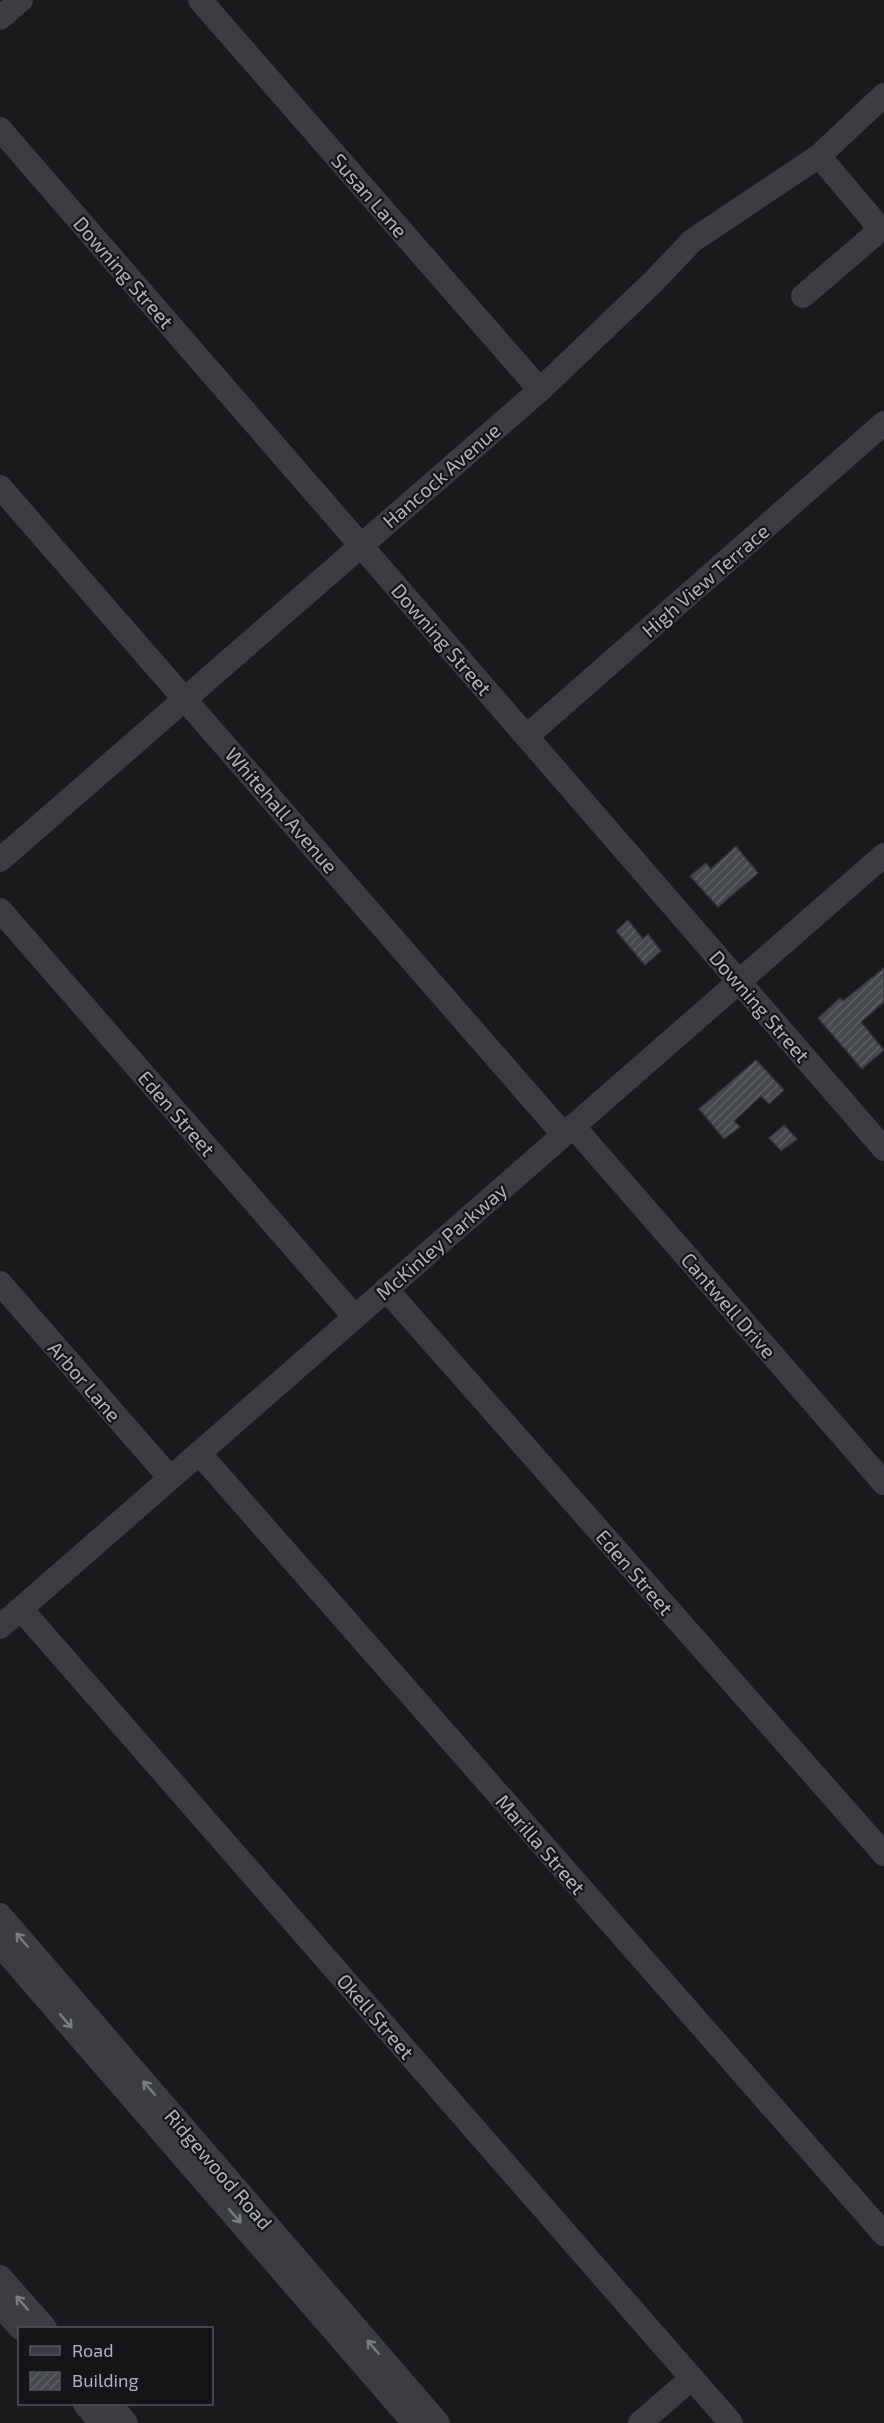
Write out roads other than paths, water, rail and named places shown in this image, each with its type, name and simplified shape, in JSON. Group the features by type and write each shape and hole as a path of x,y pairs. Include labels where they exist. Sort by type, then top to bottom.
{"street":[{"path":"0,18 21,0"},
{"name":"Susan Lane","path":"200,0 540,390"},
{"name":"Hancock Avenue","path":"0,860 540,390 653,282 692,241 819,156 884,95"},
{"name":"Downing Street","path":"0,129 884,1149"},
{"path":"803,296 873,236 876,230 873,220 819,156"},
{"name":"High View Terrace","path":"527,736 884,423"},
{"name":"Whitehall Avenue","path":"0,488 568,1130"},
{"name":"McKinley Parkway","path":"0,1627 884,855"},
{"name":"Eden Street","path":"0,910 354,1316"},
{"name":"Cantwell Drive","path":"568,1130 884,1483"},
{"name":"Arbor Lane","path":"0,1283 170,1478"},
{"name":"Eden Street","path":"386,1289 884,1854"},
{"name":"Marilla Street","path":"199,1453 884,2234"},
{"name":"Okell Street","path":"21,1610 692,2378 724,2421"},
{"name":"Ridgewood Road","path":"0,1915 47,1985 386,2377 438,2423"},
{"name":"Ridgewood Road","path":"0,1945 47,1985"},
{"path":"0,2277 44,2327"},
{"path":"0,2305 19,2327"},
{"name":"Ridgewood Road","path":"386,2377 414,2423"},
{"path":"640,2423 692,2378"},
{"path":"87,2405 101,2423"},
{"path":"112,2405 126,2423"}]}
